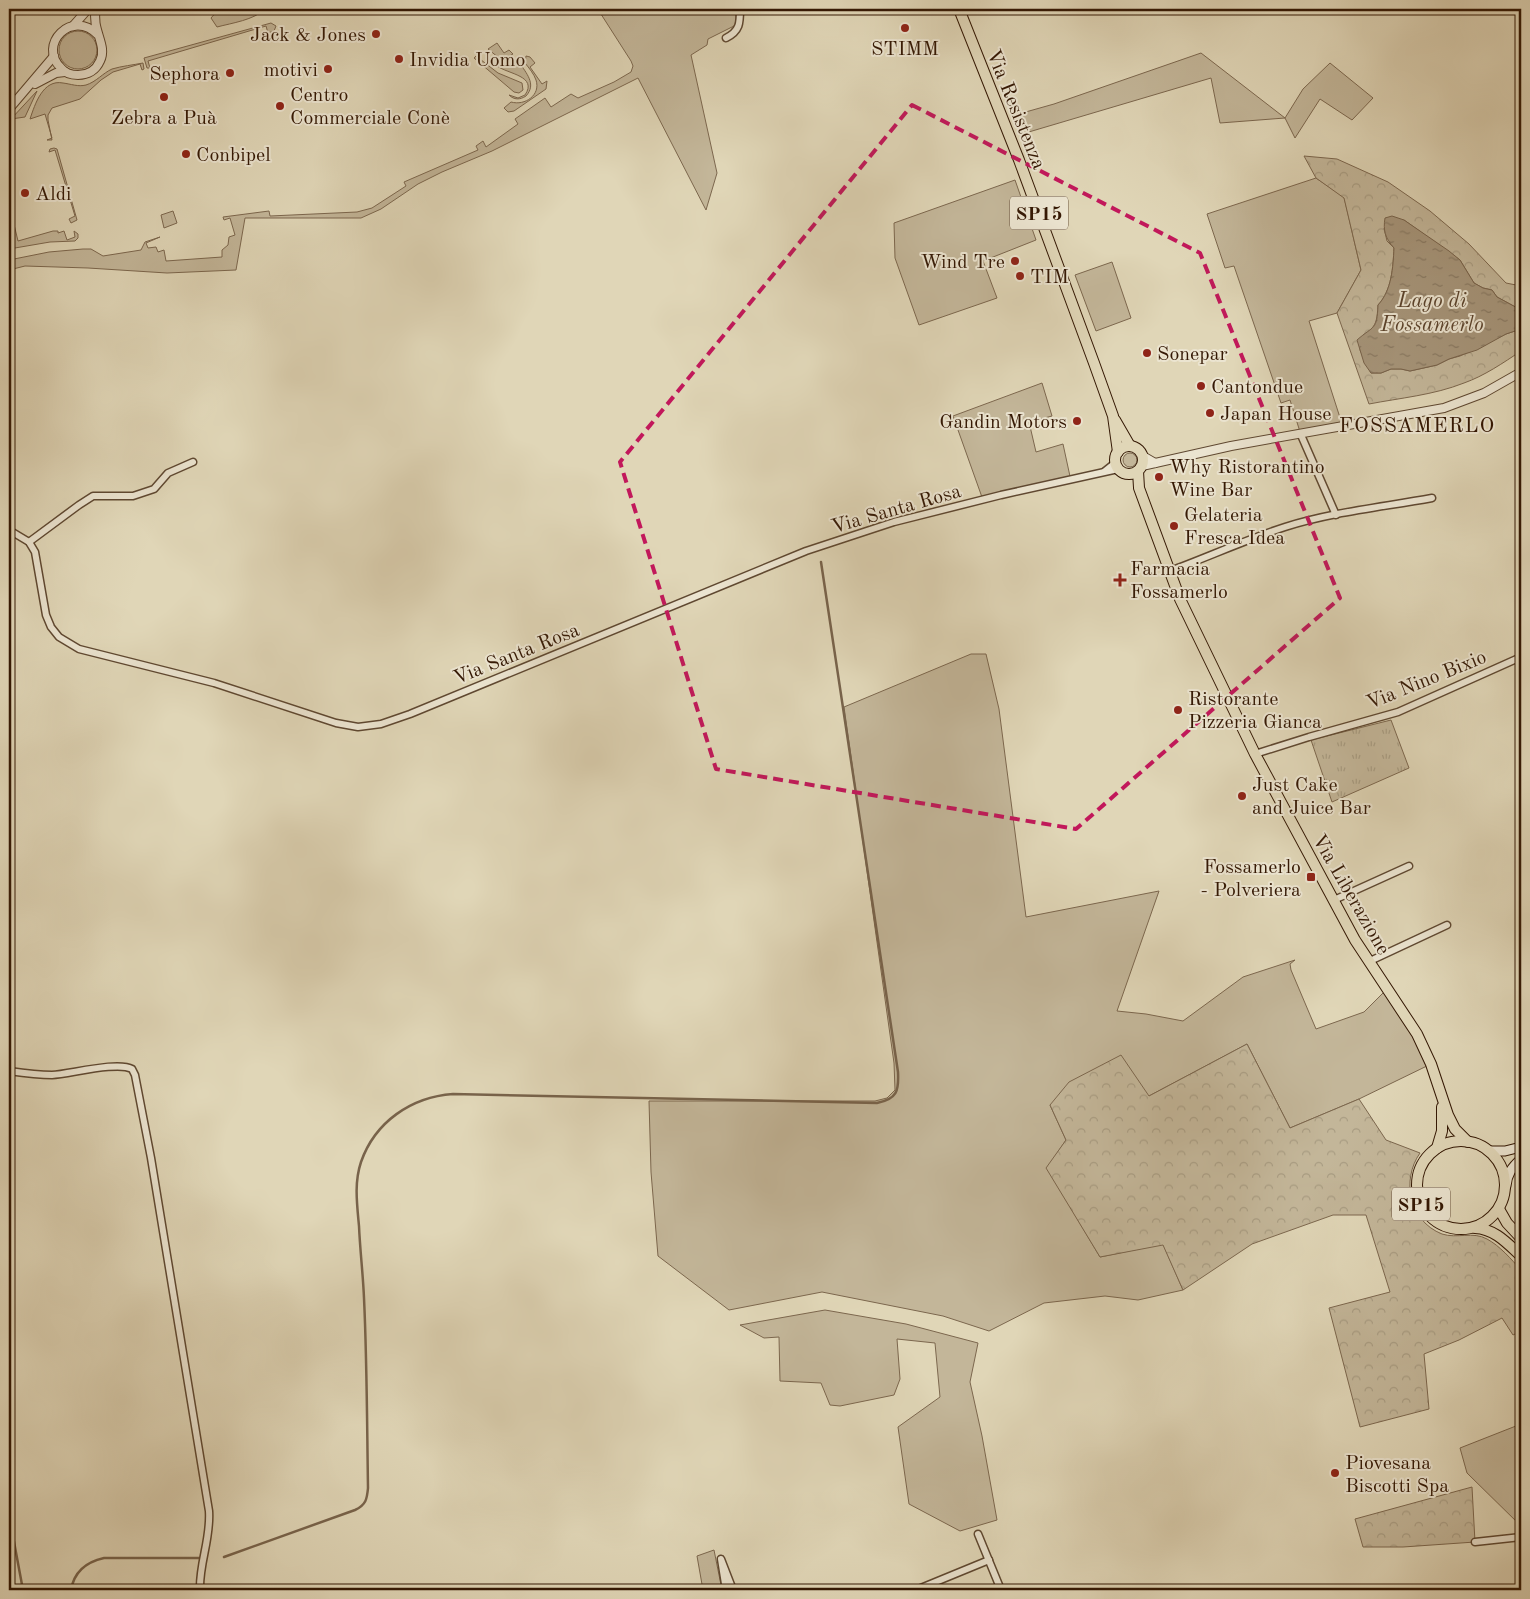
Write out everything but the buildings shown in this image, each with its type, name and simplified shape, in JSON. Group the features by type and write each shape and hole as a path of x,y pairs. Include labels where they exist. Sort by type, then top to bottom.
{"main road":[{"name":"Via Resistenza","path":"958,9 1019,160 1114,419 1130,446"},
{"name":"Via Resistenza","path":"1114,419 1118,452"},
{"path":"1118,452 1121,448 1130,446"},
{"name":"Via Liberazione","path":"1130,446 1138,449 1139,488 1188,616 1255,754 1355,940 1417,1034 1431,1064 1441,1097 1455,1129 1468,1142"},
{"name":"SP15","path":"1117,466 1118,452"},
{"path":"1117,466 1125,474 1138,467"},
{"name":"Via Liberazione","path":"1437,1148 1442,1131 1441,1097"},
{"name":"SP15","path":"1489,1151 1468,1142 1458,1141 1447,1143 1437,1148 1427,1156 1420,1167 1417,1193 1421,1205 1428,1215 1438,1223 1449,1228 1462,1230 1474,1228 1490,1231 1498,1235 1521,1256"},
{"path":"1489,1151 1505,1151 1521,1147"},
{"path":"1489,1151 1498,1161 1504,1173 1506,1186"},
{"path":"1521,1159 1506,1177 1503,1201 1499,1209 1507,1223 1521,1238"},
{"name":"SP15","path":"1474,1228 1492,1217 1499,1209"}],"street":[{"path":"65,72 60,68 54,56 54,43 58,35 65,29 73,26 88,9"},
{"path":"26,89 56,73 65,72 80,75 90,72 97,67 103,53 94,17 96,9"},
{"path":"726,38 738,29 740,9"},
{"path":"73,26 88,28 98,36"},
{"path":"9,109 54,56"},
{"path":"1138,467 1206,451 1444,408 1484,393 1521,372"},
{"path":"1302,435 1336,515"},
{"path":"9,530 29,542 93,496 133,496 154,489 168,473 193,462"},
{"name":"Via Santa Rosa","path":"29,542 35,552 46,615 51,627 59,637 68,643 79,649 214,683 336,723 358,726 381,724 410,714 806,551 894,522 1001,495 1102,474 1117,466"},
{"path":"1170,571 1240,542 1285,527 1336,515 1432,498"},
{"name":"Via Nino Bixio","path":"1255,754 1398,712 1521,656"},
{"path":"1334,900 1409,866"},
{"path":"1370,961 1446,925"},
{"path":"9,1071 53,1075 95,1068 126,1067 132,1070 135,1075 151,1158 209,1511 210,1526 200,1579 200,1590"},
{"path":"978,1534 1001,1590"},
{"path":"1475,1542 1521,1536"},
{"path":"726,1590 720,1556 733,1590"},
{"path":"916,1590 989,1560"}],"highlighted area":[{"path":"912,105 1200,253 1340,598 1076,829 716,769 620,462"}],"green space":[{"path":"219,9 265,9 255,16 217,27 211,18"},
{"path":"603,9 736,9 736,25 708,39 707,45 691,55 717,173 706,210 638,78 492,151 418,184 381,209 361,218 245,218 236,270 167,273 25,266 9,270 9,260 49,252 83,249 91,249 103,256 141,250 145,242 160,237 146,243 148,248 156,247 158,252 164,250 166,261 222,257 222,250 228,245 229,237 235,235 230,218 224,220 223,217 269,211 270,216 357,212 372,208 406,186 404,182 478,150 476,146 483,141 486,147 518,124 515,119 545,98 551,107 571,94 578,98 631,72 633,66 631,61 599,11"},
{"path":"271,23 276,26 274,31 268,33 266,26 148,61 150,68 147,68 144,58"},
{"path":"78,31 91,37 97,50 91,63 78,69 65,63 59,50 65,37"},
{"path":"497,43 504,53 509,50 513,54 504,59 499,58 488,49"},
{"path":"1201,53 1285,118 1220,123 1211,78 1022,134 1015,115 1054,104"},
{"path":"476,56 498,73 522,83 523,90 519,93 514,92 474,58"},
{"path":"526,56 530,57 535,63 530,67 542,84 547,81 546,89 514,111 508,112 504,108 511,102 526,101 534,95 536,90 535,78 525,63"},
{"path":"519,62 527,74 531,87 526,96 517,99 509,95 518,98 525,95 528,84 520,76 497,66 508,67"},
{"path":"143,63 144,69 142,70 140,64 113,72 80,99 52,108 48,115 51,134 45,114 30,119 34,106 41,94 50,85 63,83 77,86 86,85 112,69"},
{"path":"1330,63 1373,98 1352,120 1320,99 1295,138 1285,118 1303,89"},
{"path":"37,91 25,117 11,119"},
{"path":"50,149 57,149 77,220 71,223 69,219 75,216 55,150 49,152"},
{"path":"1304,156 1337,159 1388,182 1430,211 1469,244 1506,283 1521,286 1521,310 1497,297 1492,290 1474,283 1460,260 1404,220 1384,228 1387,241 1394,248 1391,278 1383,299 1378,305 1374,326 1363,335 1360,350 1371,373 1381,373 1391,369 1410,371 1437,365 1521,329 1521,351 1486,373 1453,387 1369,404 1337,313 1361,270 1344,198 1316,178"},
{"path":"1316,178 1344,197 1361,270 1337,313 1309,321 1343,427 1301,435 1290,400 1281,403 1234,266 1225,268 1207,214"},
{"path":"1015,180 1036,240 983,261 997,298 919,325 895,258 894,223"},
{"path":"173,211 177,223 164,228 161,215"},
{"path":"11,212 18,241 53,231 58,231 58,233 64,231 67,240 75,237 74,231 78,234 78,238 75,241 50,242 9,249 9,213"},
{"path":"1112,262 1131,318 1096,331 1075,275"},
{"path":"1042,383 1052,416 1029,422 1036,452 1063,444 1071,481 983,500 953,416"},
{"path":"1127,453 1133,453 1137,460 1133,467 1127,467 1123,463 1123,457"},
{"path":"971,654 986,654 999,709 1026,917 1159,891 1117,1011 1183,1021 1243,977 1295,960 1290,964 1291,970 1316,1029 1364,1012 1387,989 1431,1064 1359,1099 1290,1128 1247,1044 1149,1096 1050,1105 1066,1140 1047,1168 1100,1257 1163,1244 1183,1290 1138,1300 1105,1296 1044,1303 989,1331 943,1316 822,1292 729,1310 658,1256 651,1172 649,1101 875,1101 887,1098 895,1090 894,1063 844,707"},
{"path":"1391,720 1409,768 1332,802 1311,740"},
{"path":"1247,1044 1290,1128 1359,1099 1386,1140 1420,1153 1414,1164 1410,1187 1416,1210 1422,1220 1442,1234 1453,1236 1471,1235 1487,1239 1501,1249 1521,1270 1521,1331 1513,1335 1502,1318 1459,1340 1424,1354 1429,1409 1360,1427 1329,1308 1390,1292 1366,1215 1333,1215 1252,1244 1183,1290 1163,1245 1100,1257 1046,1168 1066,1140 1050,1105 1069,1082 1121,1055 1149,1096"},
{"path":"825,1310 906,1324 978,1343 970,1382 997,1520 960,1531 909,1504 898,1427 940,1397 935,1343 897,1339 900,1379 894,1395 840,1406 830,1405 821,1383 780,1381 779,1337 764,1338 740,1325"},
{"path":"1521,1424 1521,1526 1467,1473 1460,1448"},
{"path":"1472,1487 1475,1542 1403,1547 1363,1547 1355,1519"},
{"path":"714,1550 722,1590 703,1590 697,1556"}],"water":[{"name":"Lago di Fossamerlo","path":"1392,216 1404,220 1449,251 1460,260 1474,283 1492,290 1497,297 1521,310 1521,329 1506,334 1477,350 1437,365 1410,371 1391,369 1381,373 1371,373 1364,363 1357,340 1374,327 1377,319 1378,305 1389,285 1394,248 1387,237 1384,222 1385,218"}],"waterway":[{"path":"224,1557 355,1510 364,1504 368,1488 366,1345 357,1186 361,1162 367,1148 375,1135 396,1114 423,1100 453,1094 877,1103 889,1099 895,1093 898,1084 898,1072 821,562"},
{"path":"9,1515 23,1590"},
{"path":"71,1590 75,1578 86,1565 104,1558 199,1558"}],"place":[{"name":"STIMM","path":"905,28"},
{"name":"Jack & Jones","path":"376,34"},
{"name":"Invidia Uomo","path":"399,59"},
{"name":"motivi","path":"328,69"},
{"name":"Sephora","path":"230,73"},
{"name":"Zebra a Puà","path":"164,97"},
{"name":"Centro Commerciale Conè","path":"280,106"},
{"name":"Conbipel","path":"186,154"},
{"name":"Aldi","path":"25,193"},
{"name":"Wind Tre","path":"1015,261"},
{"name":"TIM","path":"1020,276"},
{"name":"Sonepar","path":"1147,353"},
{"name":"Cantondue","path":"1201,386"},
{"name":"Japan House","path":"1210,413"},
{"name":"Gandin Motors","path":"1077,421"},
{"name":"Why Ristorantino Wine Bar","path":"1159,477"},
{"name":"Gelateria Fresca Idea","path":"1174,526"},
{"name":"Farmacia Fossamerlo","path":"1120,580"},
{"name":"Ristorante Pizzeria Gianca","path":"1178,710"},
{"name":"Just Cake and Juice Bar","path":"1242,796"},
{"name":"Fossamerlo - Polveriera","path":"1311,877"},
{"name":"Piovesana Biscotti Spa","path":"1335,1473"}],"district":[{"name":"FOSSAMERLO","path":"1417,425"}]}
